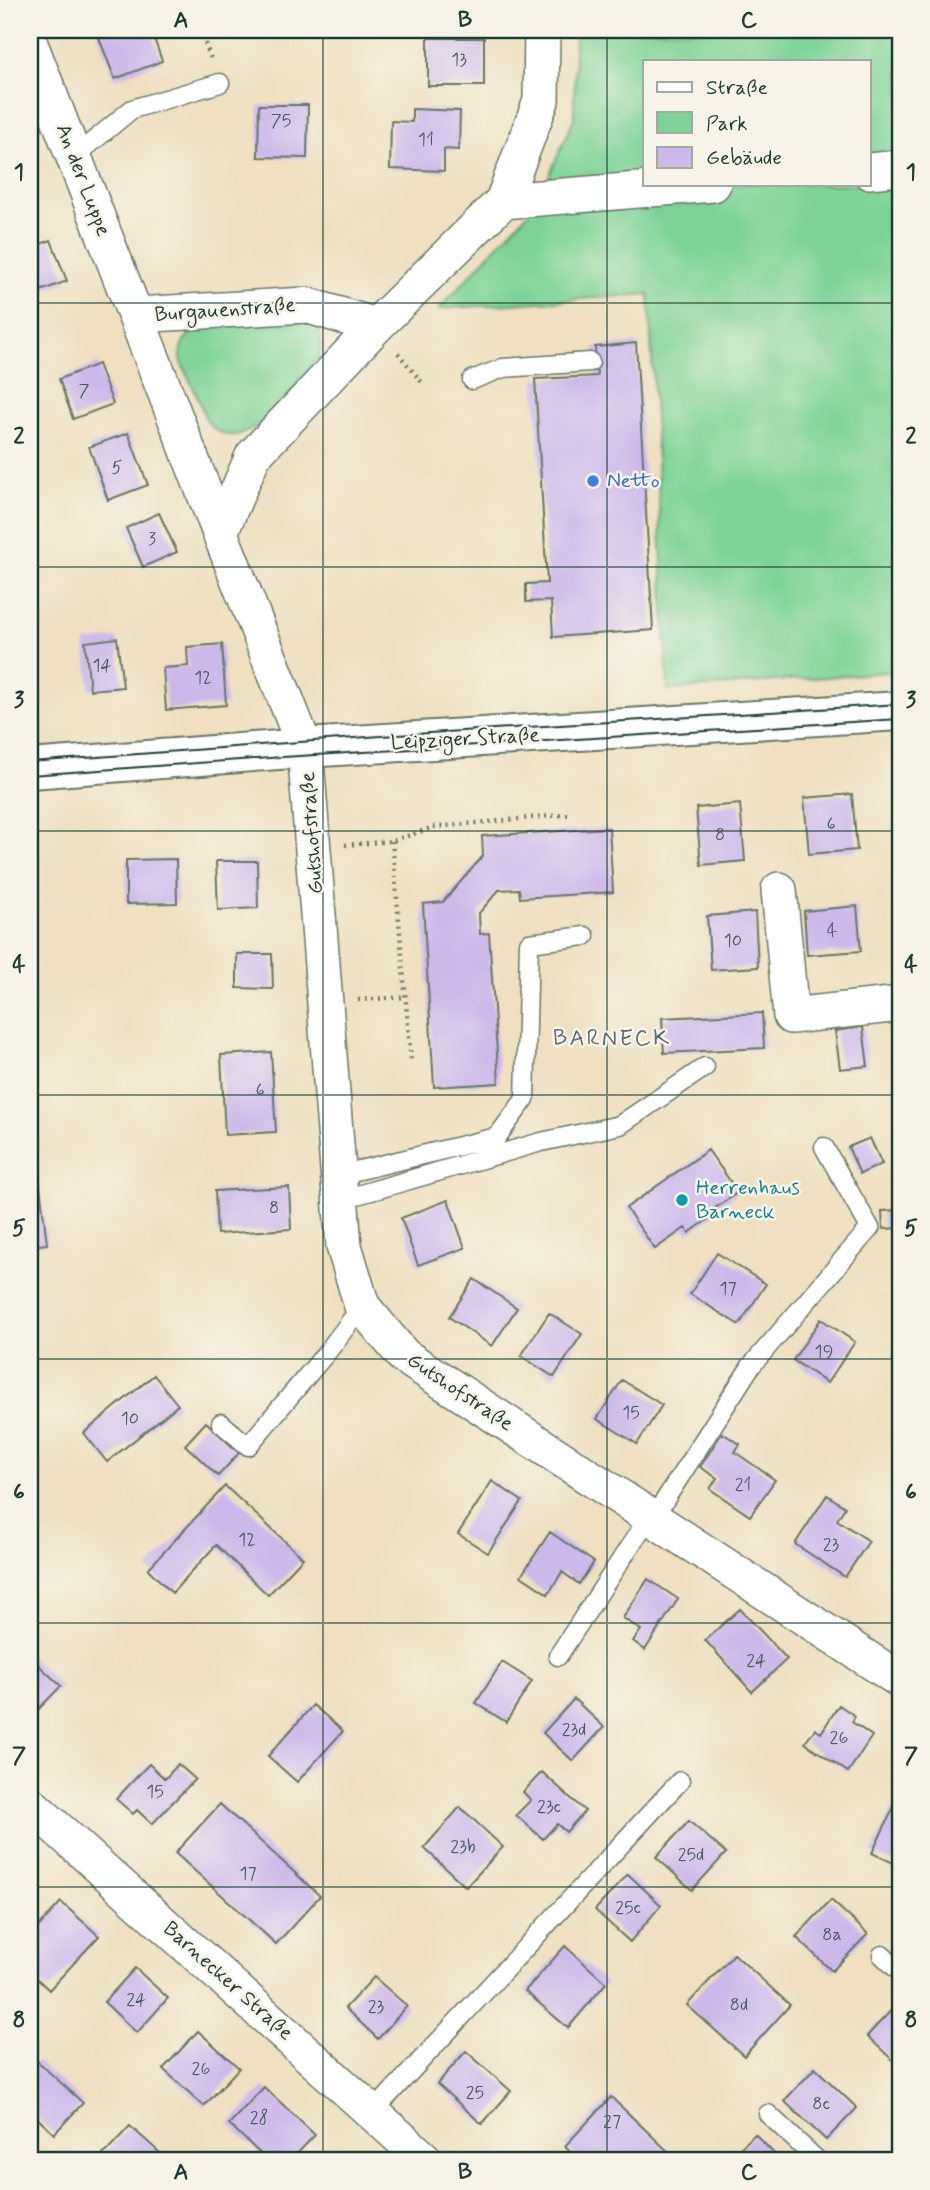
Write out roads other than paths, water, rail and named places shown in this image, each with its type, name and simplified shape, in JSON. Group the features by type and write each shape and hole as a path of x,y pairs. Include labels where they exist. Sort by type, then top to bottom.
{"street":[{"path":"220,533 253,456 376,326 503,201 541,101 542,30"},
{"name":"An der Luppe","path":"30,44 136,315"},
{"path":"870,171 900,168"},
{"path":"503,201 688,186"},
{"name":"Burgauenstraße","path":"305,748 136,315 306,305 376,326"},
{"name":"Leipziger Straße","path":"30,769 305,748 900,711"},
{"name":"Gutshofstraße","path":"305,748 344,1246 362,1306 404,1356 900,1681"},
{"path":"779,890 791,1016 900,1004"},
{"name":"Barnecker Straße","path":"30,1804 425,2160"}],"lane":[{"path":"74,157 132,109 220,83"},
{"path":"472,380 503,368 590,362"},
{"path":"340,1188 497,1137 525,1099 529,943 586,936"},
{"path":"340,1188 620,1125 705,1067"},
{"path":"558,1656 751,1366 870,1228 824,1147"},
{"path":"222,1423 248,1446 362,1306"},
{"path":"373,2112 680,1781"},
{"path":"883,1955 900,1972"},
{"path":"768,2114 817,2160"}],"tram line":[{"path":"30,762 381,736 900,704"},
{"path":"30,775 900,719"}],"place":[{"name":"Netto","path":"593,481"},
{"name":"Herrenhaus Barneck","path":"682,1200"}],"district":[{"name":"BARNECK","path":"612,1039"}]}
